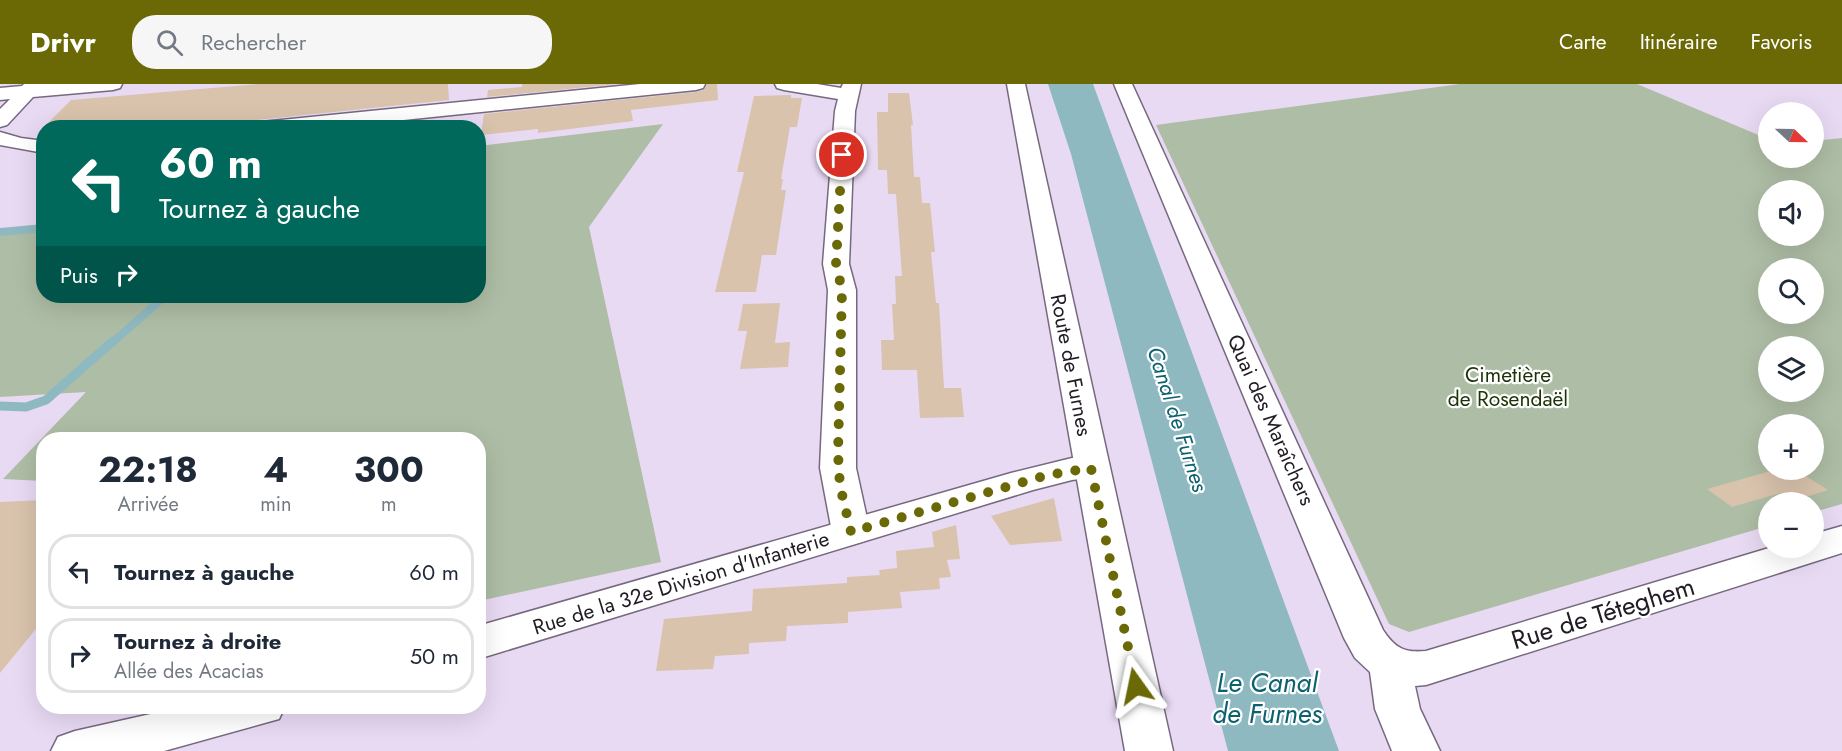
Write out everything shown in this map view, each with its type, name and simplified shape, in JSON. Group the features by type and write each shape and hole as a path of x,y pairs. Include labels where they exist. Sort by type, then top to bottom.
{"street":[{"path":"0,94 31,88 114,84"},
{"path":"340,120 696,84"},
{"path":"784,84 850,90 845,111 836,264 842,290 838,468 851,532"},
{"name":"Route de Furnes","path":"1016,84 1149,751"},
{"name":"Quai des Maraîchers","path":"1123,84 1365,638 1376,654 1392,665"},
{"path":"0,121 31,88"},
{"path":"0,138 34,146"},
{"path":"0,153 34,146"},
{"name":"Rue de la 32e Division d'Infanterie","path":"486,641 1048,475 1091,468"},
{"name":"Rue de Téteghem","path":"1392,665 1408,669 1426,668 1842,538"},
{"path":"1392,665 1391,683 1394,702 1416,751"},
{"path":"75,751 230,714"}],"green space":[{"name":"Cimetière de Rosendaël","path":"1460,84 1637,84 1758,135 1758,168 1824,168 1824,140 1842,138 1842,504 1824,509 1824,492 1758,492 1758,529 1409,632 1389,624 1156,125"},
{"path":"663,124 589,227 661,562 486,600 486,432 48,432 86,392 0,397 0,232 22,230 36,225 36,303 486,303 486,145"},
{"path":"36,444 36,481 3,479"}],"water":[{"name":"Le Canal de Furnes","path":"1048,84 1093,84 1339,751 1228,751 1071,154"}],"building":[{"path":"258,84 448,84 449,100 255,120 51,120 71,100"},
{"path":"522,84 617,84 487,97 488,90 522,87"},
{"path":"707,84 717,84 718,100 631,110 633,121 538,133 538,129 486,134 486,120 483,120 484,114 704,90"},
{"path":"888,93 909,93 913,125 911,125 914,177 920,177 922,203 930,203 935,252 931,252 936,303 939,303 944,388 961,388 964,417 920,418 917,370 882,370 881,340 894,340 892,304 896,304 895,276 902,276 896,194 888,194 887,170 878,170 877,112 888,112"},
{"path":"791,95 791,98 802,98 797,127 790,127 781,179 783,179 781,190 786,190 776,255 762,255 756,292 715,292 744,172 737,172 754,96"},
{"path":"780,303 775,343 790,342 788,367 740,369 747,331 738,331 743,304"},
{"path":"1758,475 1758,480 1812,480 1828,490 1821,492 1758,492 1758,499 1732,507 1707,489"},
{"path":"1054,498 1062,541 1010,545 991,516"},
{"path":"36,500 36,629 0,673 0,502"},
{"path":"956,525 960,559 947,560 951,577 939,578 940,589 900,592 902,608 848,612 848,623 787,626 786,641 749,643 749,654 715,656 713,669 656,671 664,619 752,611 753,589 847,583 847,577 880,575 879,570 897,568 896,551 934,547 932,532"}],"waterway":[{"path":"0,232 36,229"},
{"path":"112,343 157,303"},
{"path":"0,406 26,407 46,400 113,341"}],"route":[{"path":"842,155 836,264 842,285 838,454 840,486 851,532 1048,475 1072,469 1091,468 1136,686"}],"water label":[{"name":"Canal de Furnes","path":"1178,419"}]}
